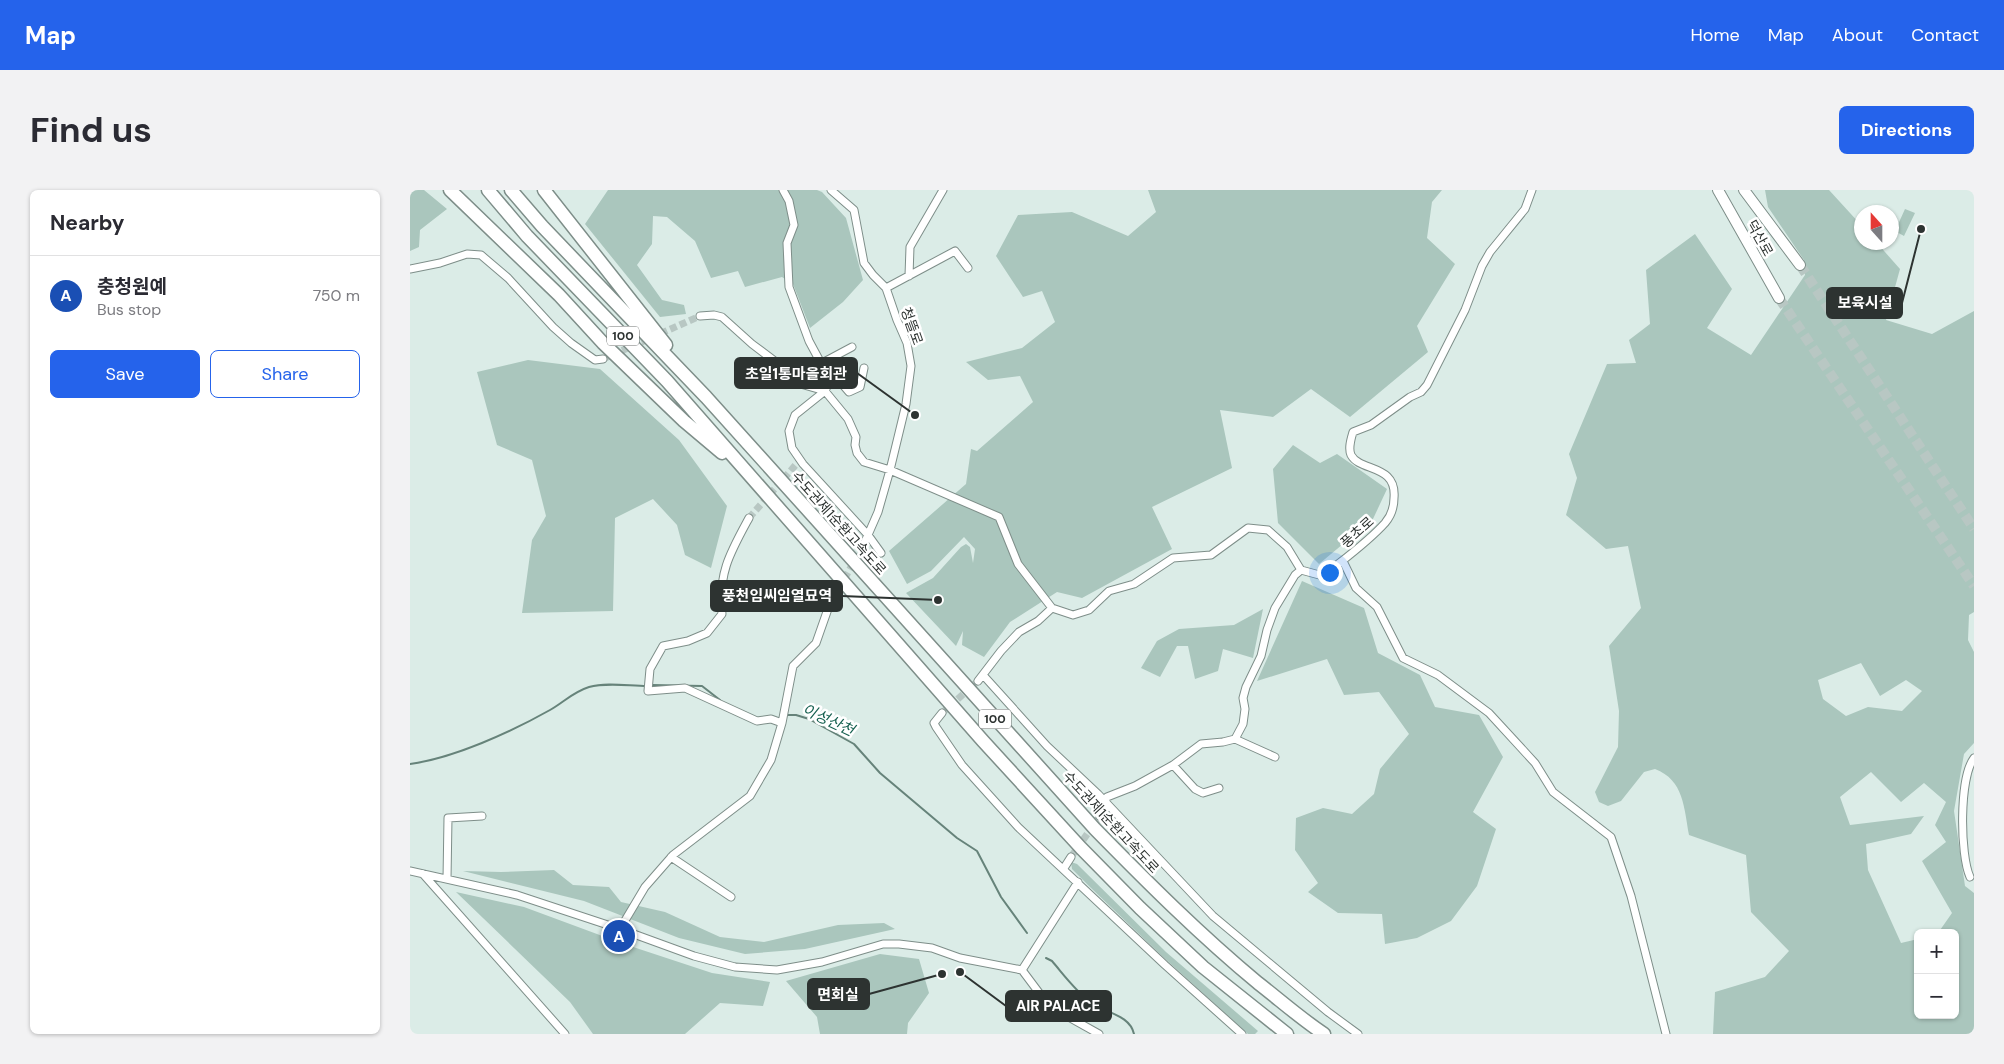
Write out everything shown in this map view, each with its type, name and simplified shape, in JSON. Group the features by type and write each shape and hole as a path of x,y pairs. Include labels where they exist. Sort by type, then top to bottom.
{"highway":[{"path":"450,190 559,295 603,343 684,421 758,484"},
{"name":"100","path":"488,190 527,236 667,381 983,740 1081,848 1140,908 1203,967 1287,1034"},
{"name":"수도권제1순환고속도로","path":"512,190 542,226 706,397 1095,829 1157,892 1220,951 1305,1021 1324,1034"},
{"path":"544,190 706,397"},
{"path":"554,190 568,220"}],"main road":[{"name":"덕산로","path":"1718,190 1779,298"},
{"name":"덕산로","path":"1744,190 1800,265"}],"street":[{"path":"784,190 789,201 794,225 788,243 789,288 808,341 830,380 843,385 849,392 860,387 864,368"},
{"name":"청뜰로","path":"831,190 854,210 864,263 872,276 886,288 907,343 911,366 906,404 890,470 878,512 864,544"},
{"path":"908,276 910,247 943,190"},
{"name":"풍초로","path":"1301,570 1323,576 1343,561 1386,522 1391,514 1395,493 1389,478 1351,456 1350,448 1353,432 1371,424 1410,397 1421,392 1427,385 1461,318 1482,266 1490,252 1525,209 1532,190"},
{"path":"886,288 955,251 968,268"},
{"path":"410,269 440,263 466,254 482,256 508,278 546,320 571,343 595,360 603,359"},
{"path":"700,316 714,315 722,317 752,344 804,385 825,391 848,419 854,432 854,445 860,459 864,462 890,470 999,517 1018,564 1052,608 1072,615 1090,610 1109,591 1134,584 1173,558 1211,556 1248,528 1268,530 1287,547 1301,570 1295,575 1275,608 1267,630 1261,656 1246,687 1243,698 1245,709 1243,724 1235,739"},
{"path":"822,363 852,347"},
{"path":"830,380 825,391 795,415 789,431 792,448 803,464 868,535 881,553"},
{"path":"749,518 723,572 720,596 722,614 708,633 688,641 664,646 650,669 648,691 685,688 757,721 771,719 782,723"},
{"path":"1343,561 1356,588 1377,607 1403,658 1438,675 1489,713 1535,763 1552,792 1611,837 1631,896 1666,1034"},
{"path":"620,929 645,887 672,857 750,796 771,760 782,723 793,666 816,643 829,606"},
{"path":"1052,608 1038,621 1019,632 1001,651 981,678 1105,803 1213,916 1328,1012 1358,1034"},
{"path":"942,713 934,723 936,727 962,764 1018,827 1064,868 1159,960 1242,1034"},
{"path":"1100,816 1107,797 1135,786 1172,765 1201,744 1235,739 1275,757"},
{"path":"1970,877 1966,863 1962,806 1968,772 1974,758"},
{"path":"1172,765 1195,789 1203,792 1219,788"},
{"path":"447,879 448,818 482,816"},
{"path":"672,857 731,897"},
{"path":"1064,868 1072,857"},
{"path":"410,870 517,895 694,956 735,967 777,970 829,960 883,944 932,948 960,958 1022,970 1049,1006 1099,1034"},
{"path":"422,874 566,1034"},
{"path":"1022,970 1078,882"}],"green space":[{"path":"410,190 424,190 447,209 420,230 419,247 410,251"},
{"path":"608,190 817,190 822,192 846,218 863,280 843,302 810,328 793,284 782,277 745,287 738,271 711,278 695,241 667,217 653,216 652,244 637,265 662,300 684,305 686,314 660,317 585,224"},
{"path":"1148,190 1442,190 1432,202 1427,238 1455,264 1417,326 1428,352 1350,417 1311,389 1273,417 1220,410 1232,468 1152,507 1172,549 1082,598 1057,592 1010,622 984,657 962,645 963,631 956,646 906,593 933,578 966,544 970,547 973,563 975,549 964,537 931,571 907,584 889,551 966,484 971,449 977,451 1033,402 1020,376 988,380 966,362 1022,348 1055,322 1042,291 1023,297 996,256 1018,215 1072,212 1128,236 1156,212"},
{"path":"1765,190 1829,190 1854,217 1854,250 1883,250 1900,269 1886,320 1932,334 1974,311 1974,612 1969,615 1968,640 1974,652 1974,743 1964,754 1954,811 1965,886 1974,893 1974,1034 1713,1034 1715,992 1765,977 1789,951 1751,912 1746,855 1689,835 1684,805 1677,788 1672,780 1655,769 1644,772 1621,801 1608,806 1599,802 1595,792 1618,747 1619,711 1609,646 1641,608 1628,546 1606,549 1566,515 1577,478 1569,454 1607,364 1636,363 1629,340 1650,324 1646,270 1695,234 1732,289 1707,328 1751,355 1805,275 1804,260 1768,207","holes":["1861,663 1880,696 1906,680 1922,691 1902,711 1868,707 1846,716 1823,699 1818,680","1871,772 1901,802 1924,783 1946,802 1935,825 1946,842 1922,861 1952,913 1941,929 1959,929 1959,1019 1914,1019 1914,940 1901,943 1868,870 1866,844 1911,834 1924,816 1850,825 1840,797"]},
{"path":"1905,209 1915,213 1904,236 1899,233 1899,222"},
{"path":"528,360 600,369 679,440 727,506 711,568 685,555 677,525 653,499 615,518 613,611 522,613 532,540 546,516 532,460 497,445 477,372"},
{"path":"1293,445 1320,463 1337,454 1387,489 1373,519 1319,564 1278,523 1273,469"},
{"path":"1302,581 1364,608 1378,653 1420,675 1435,707 1479,715 1503,757 1473,812 1496,829 1477,886 1451,921 1417,938 1385,944 1382,914 1338,913 1308,892 1318,883 1295,850 1296,818 1323,808 1352,814 1374,794 1380,769 1409,734 1379,692 1344,695 1327,659 1257,681"},
{"path":"1263,609 1253,658 1223,649 1218,671 1195,679 1188,646 1177,646 1160,677 1141,668 1157,641 1179,629 1234,625"},
{"path":"1071,862 1077,864 1166,952 1258,1031 1255,1034 1248,1034 1091,888 1072,869"},
{"path":"554,870 573,885 609,887 621,902 665,912 720,937 764,942 838,925 884,923 895,929 805,949 745,954 679,938 584,901 463,871"},
{"path":"456,892 524,907 624,944 712,973 770,982 763,1006 720,1003 685,1034 593,1034 570,1002"},
{"path":"880,954 919,959 929,993 908,1023 907,1034 820,1034 817,1017 786,981"}],"waterway":[{"name":"이성산천","path":"410,764 445,756 482,743 535,718 589,687 611,684 647,686"},
{"name":"이성산천","path":"652,685 702,686 720,700"},
{"name":"이성산천","path":"785,715 796,715 809,719 854,744 880,773 957,838 977,851 1001,897 1027,933"},
{"name":"이성산천","path":"1046,958 1052,961 1086,999 1123,1018 1132,1028 1134,1034"}],"tunnel":[{"path":"1800,265 1974,529"},
{"path":"1779,298 1974,586"},
{"path":"603,359 700,316"},
{"path":"749,518 800,460"},
{"path":"829,606 864,544"},
{"path":"942,713 978,681"},
{"path":"1071,857 1100,816"}],"place":[{"name":"보육시설","path":"1921,229"},
{"name":"초일1통마을회관","path":"915,415"},
{"name":"풍천임씨임열묘역","path":"938,600"},
{"name":"충청원예","path":"619,936"},
{"name":"AIR PALACE","path":"960,972"},
{"name":"면회실","path":"942,974"}]}
